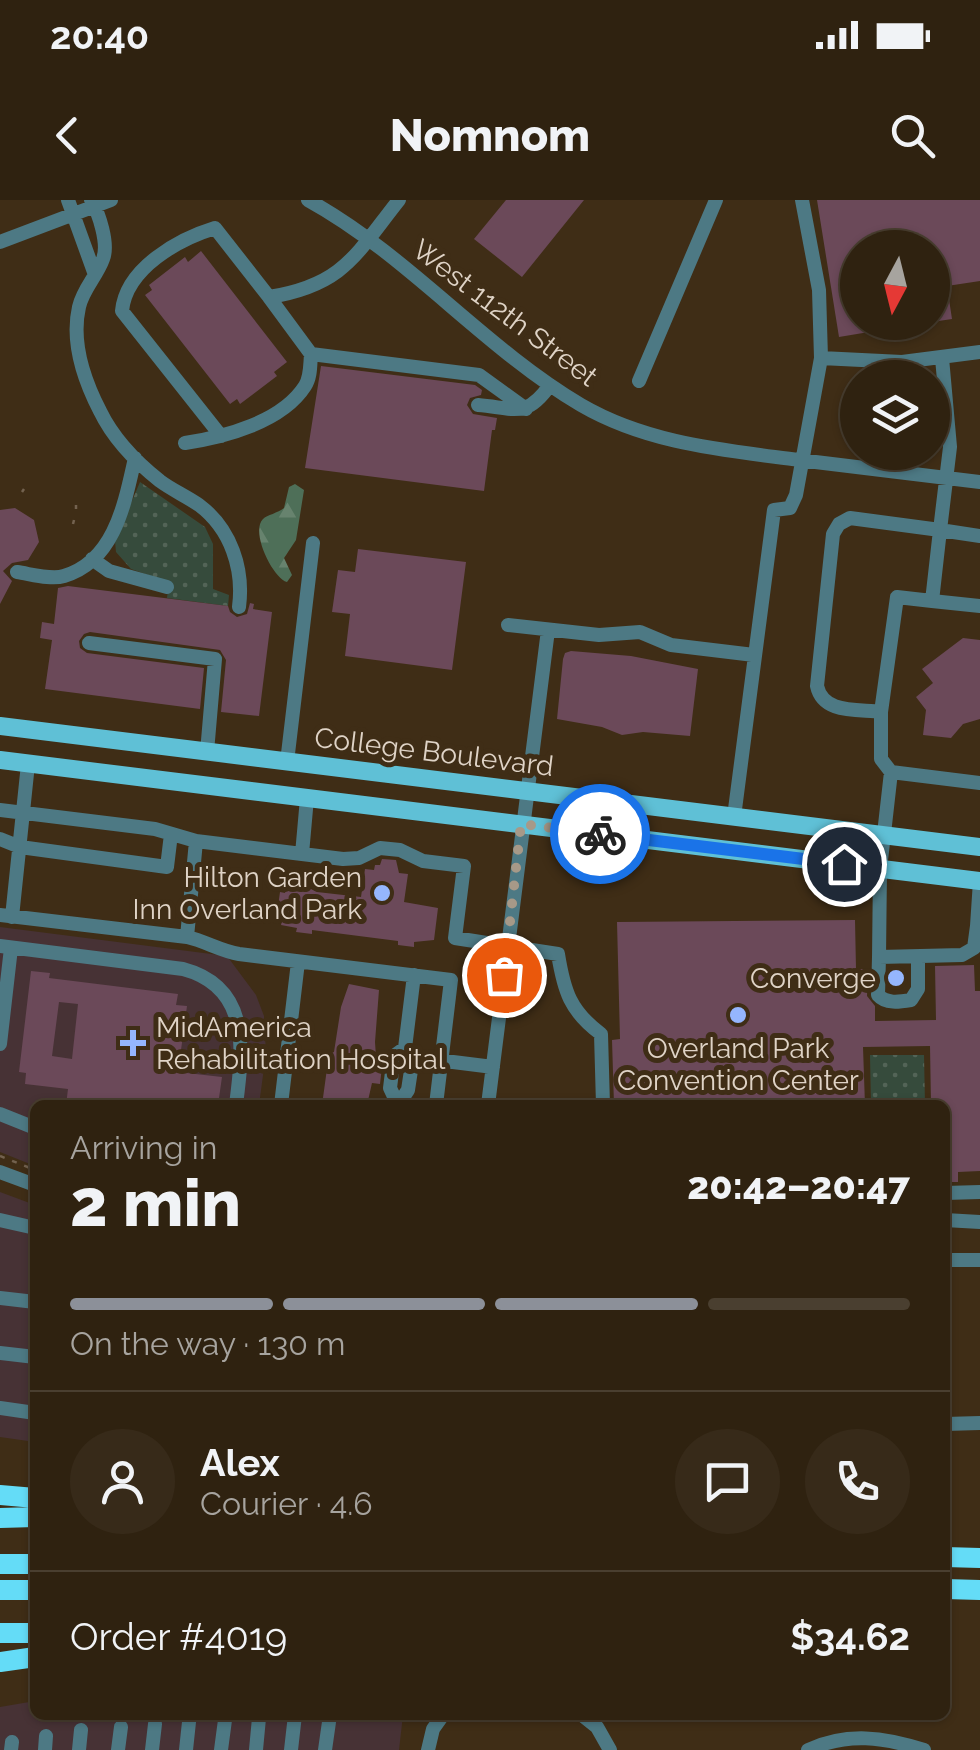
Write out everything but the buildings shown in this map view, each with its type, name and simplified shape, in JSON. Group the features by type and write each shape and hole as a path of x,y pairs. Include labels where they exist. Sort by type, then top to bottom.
{"highway":[{"path":"0,1494 30,1497"},
{"path":"0,1518 30,1518"},
{"path":"950,1557 980,1558"},
{"path":"0,1564 30,1564"},
{"path":"950,1589 980,1590"},
{"path":"0,1590 30,1590"},
{"path":"0,1633 30,1633"},
{"path":"0,1662 30,1658"}],"main road":[{"name":"College Boulevard","path":"0,726 980,847"},
{"path":"0,760 980,881"}],"street":[{"path":"68,200 92,257 94,272"},
{"path":"1,241 112,200"},
{"name":"West 112th Street","path":"308,200 369,238 550,385 583,406 648,434 711,449 980,482"},
{"path":"269,297 326,281 354,260 399,200"},
{"path":"640,381 716,200"},
{"path":"734,817 774,510 790,508 796,495 820,358 819,290 802,200"},
{"path":"93,204 104,258 78,308 81,363 102,416 135,458 160,482 212,516 230,542 241,593 235,607"},
{"path":"185,443 220,436 258,422 292,402 307,382 311,354 215,228 186,238 159,256 136,280 122,311 220,436"},
{"path":"820,358 902,362 980,352"},
{"path":"311,354 479,375 526,410"},
{"path":"932,601 950,446 942,358"},
{"path":"478,404 526,410 537,404 550,385"},
{"path":"17,572 61,578 92,559 109,540 118,520 135,458"},
{"path":"880,712 831,706 820,698 817,686 833,534 839,524 850,518 980,536"},
{"path":"287,762 313,543"},
{"path":"92,559 109,572 167,586"},
{"path":"918,956 918,989 911,1000 882,999 878,994 880,869 891,772 881,759 880,712 897,597 980,606"},
{"path":"508,625 599,635 640,632 671,645 754,655"},
{"path":"489,1100 548,630"},
{"path":"89,642 215,658 207,752"},
{"path":"28,764 20,847 6,916 187,937 216,944 226,952 451,980 437,1100"},
{"path":"891,772 980,783"},
{"path":"302,854 307,798"},
{"path":"0,810 343,859 359,858 380,848 400,850 423,861 464,866 455,938 558,954 564,990 584,1021 601,1034 603,1100"},
{"path":"0,839 20,847 167,867 171,834"},
{"path":"187,937 196,841"},
{"path":"879,957 969,952 974,948 979,926 980,881"},
{"path":"0,1044 6,947 183,970 204,976 228,1000 239,1023 242,1059 237,1100"},
{"path":"282,1100 298,962"},
{"path":"401,1100 408,1090 414,975"},
{"path":"409,1052 492,1067"},
{"path":"0,1114 30,1126"},
{"path":"0,1172 30,1182"},
{"path":"950,1193 980,1192"},
{"path":"0,1220 30,1227"},
{"path":"950,1220 980,1222"},
{"path":"950,1260 980,1260"},
{"path":"0,1298 30,1301"},
{"path":"0,1353 30,1356"},
{"path":"0,1408 30,1412"},
{"path":"950,1424 980,1424"},
{"path":"221,1750 225,1720"},
{"path":"256,1750 260,1720"},
{"path":"291,1750 295,1720"},
{"path":"325,1750 329,1720"},
{"path":"428,1750 439,1720"},
{"path":"588,1720 610,1750"},
{"path":"186,1750 189,1722"},
{"path":"152,1750 155,1724"},
{"path":"118,1750 120,1727"},
{"path":"79,1750 81,1730"},
{"path":"808,1750 849,1738 882,1739 924,1750"}],"path":[{"path":"0,1156 30,1168"}],"shaded area":[{"name":"MidAmerica Rehabilitation Hospital","path":"0,927 227,956 256,995 264,1016 266,1053 260,1100 30,1100 30,1164 0,1152"},
{"path":"0,1192 30,1203 30,1441 0,1437"},
{"path":"30,1702 30,1720 402,1720 399,1750 0,1750 0,1707"}],"green space":[{"path":"140,482 205,527 213,544 213,589 229,595 228,606 167,598 169,582 131,569 116,552 115,541"},
{"path":"295,484 304,490 296,540 284,558 292,575 287,582 265,554 259,534 265,518 284,508 289,487"},
{"path":"870,1055 924,1055 925,1100 871,1100"}],"way so far":[{"path":"504,975 521,824 600,834"}],"place":[{"name":"Hilton Garden Inn Overland Park","path":"382,893"},
{"name":"Converge","path":"896,978"},
{"name":"Overland Park Convention Center","path":"738,1015"},
{"name":"MidAmerica Rehabilitation Hospital","path":"133,1043"}],"route":[{"path":"600,834 844,864"}]}
